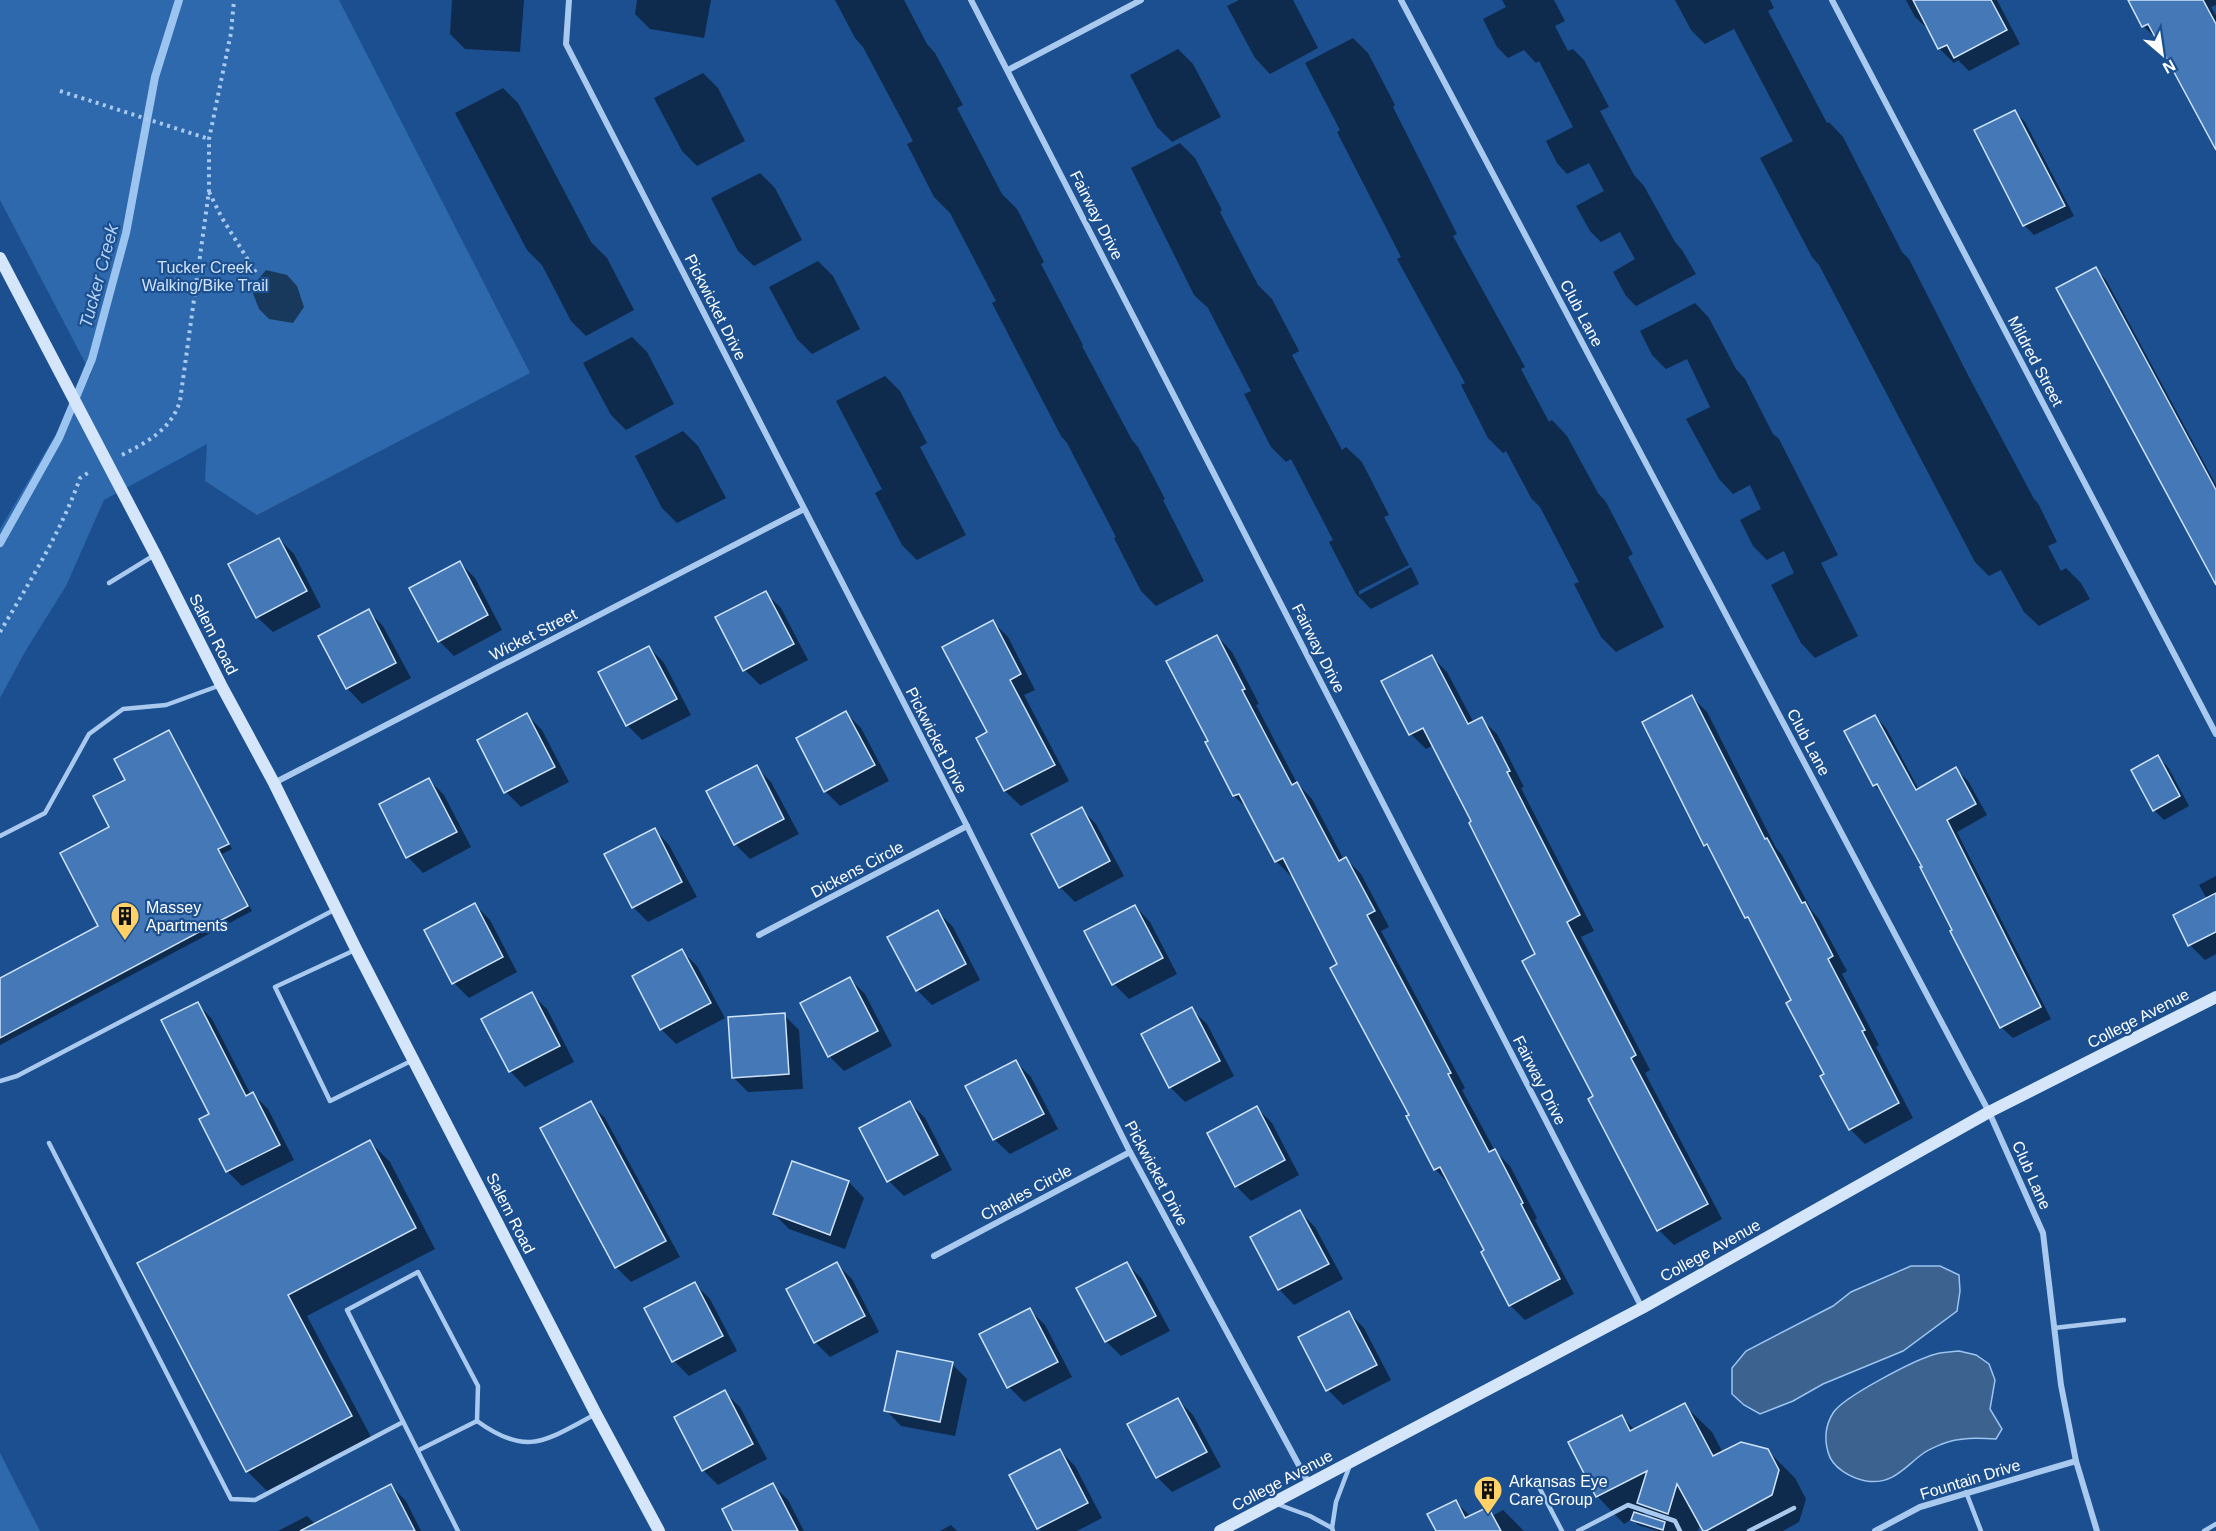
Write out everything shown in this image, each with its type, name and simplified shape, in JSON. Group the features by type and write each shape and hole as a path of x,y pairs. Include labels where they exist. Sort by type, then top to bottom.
{"main road":[{"name":"Salem Road","path":"0,258 274,783 356,949 596,1414 659,1531"},
{"name":"College Avenue","path":"1220,1531 1642,1308 1989,1112 2216,997"}],"street":[{"name":"Pickwicket Drive","path":"569,0 566,44 967,826 1130,1152 1309,1484"},
{"name":"Fairway Drive","path":"971,0 1642,1308"},
{"path":"1008,70 1141,0"},
{"name":"Club Lane","path":"1401,0 1989,1112 2043,1233 2061,1385 2076,1461 2097,1531"},
{"name":"Mildred Street","path":"1832,0 2216,734"},
{"name":"Wicket Street","path":"274,783 804,509"},
{"name":"Dickens Circle","path":"759,935 967,826"},
{"name":"Charles Circle","path":"934,1256 1130,1152"},
{"name":"Fountain Drive","path":"1875,1531 1920,1507 2076,1461"}],"lane":[{"path":"109,583 155,554"},
{"path":"0,836 45,813 89,734 123,709 166,705 221,685"},
{"path":"0,1081 16,1076 336,909"},
{"path":"356,949 275,987 330,1101 413,1059"},
{"path":"50,1143 231,1498 255,1500 403,1422"},
{"path":"458,1531 347,1310 418,1272 478,1386 477,1421"},
{"path":"2054,1328 2124,1320"},
{"path":"477,1421 497,1436 521,1444 550,1438 596,1414"},
{"path":"419,1450 477,1421"},
{"path":"1274,1503 1310,1516 1332,1530 1336,1502 1351,1462"},
{"path":"1539,1487 1562,1531"},
{"path":"1966,1492 1981,1531"},
{"path":"1578,1531 1628,1505 1675,1521 1680,1531"},
{"path":"1749,1531 1794,1508"},
{"path":"2204,1531 2216,1524"}],"path":[{"path":"123,454 146,442 167,425 175,416 180,401 209,191 209,140 231,33 234,0"},
{"path":"60,91 209,140"},
{"path":"209,191 222,218 258,276"},
{"path":"0,632 72,502 80,478"}],"green space":[{"name":"Tucker Creek Walking/Bike Trail","path":"0,0 339,0 530,373 257,515 205,481 207,444 104,500 66,586 26,650 0,698 0,529 91,374 0,200"},
{"path":"0,1453 40,1531 0,1531"}],"shaded area":[{"path":"1911,1266 1940,1266 1959,1275 1960,1291 1957,1311 1903,1351 1823,1384 1793,1401 1760,1414 1744,1405 1732,1394 1732,1368 1746,1351 1833,1306 1851,1292"},
{"path":"1959,1351 1976,1355 1989,1364 1995,1380 1990,1409 2002,1429 1996,1439 1962,1439 1942,1444 1926,1452 1890,1478 1875,1482 1854,1477 1834,1463 1828,1452 1826,1432 1830,1418 1839,1406 1881,1379 1926,1357"}],"building":[{"path":"1913,0 1991,0 2007,30 1954,58 1947,45 1938,49"},
{"path":"2128,0 2203,0 2216,24 2216,150 2148,24 2142,27"},
{"path":"2015,110 2065,206 2023,226 1974,130"},
{"path":"2096,267 2216,490 2216,585 2056,288"},
{"path":"279,538 307,591 256,618 228,564"},
{"path":"460,561 488,615 438,642 409,588"},
{"path":"766,591 794,644 743,671 715,617"},
{"path":"369,609 396,663 346,689 318,636"},
{"path":"993,620 1021,674 1010,680 1055,765 1004,791 976,738 987,732 942,647"},
{"path":"1217,635 1245,689 1242,690 1292,785 1297,782 1339,861 1346,857 1375,911 1367,915 1451,1073 1448,1074 1489,1152 1495,1149 1560,1279 1509,1306 1481,1252 1484,1250 1440,1167 1434,1170 1406,1116 1409,1115 1330,968 1337,964 1283,858 1275,862 1239,794 1233,796 1205,742 1208,741 1166,661"},
{"path":"649,646 677,699 626,726 598,672"},
{"path":"1432,655 1468,724 1482,717 1510,771 1507,772 1580,915 1567,922 1636,1055 1631,1058 1708,1204 1657,1231 1588,1099 1593,1096 1522,961 1535,954 1469,823 1471,821 1423,728 1409,735 1381,681"},
{"path":"1692,695 1765,839 1767,838 1802,903 1805,902 1833,956 1828,959 1899,1103 1849,1130 1820,1076 1824,1074 1786,1003 1791,1000 1707,844 1704,846 1642,722"},
{"path":"846,711 875,765 824,792 796,738"},
{"path":"527,713 555,767 504,793 477,740"},
{"path":"1875,715 1916,790 1956,767 1976,804 1947,820 2041,1007 2000,1028 1950,931 1952,930 1920,867 1922,867 1877,784 1873,786 1844,731"},
{"path":"169,730 229,844 218,849 248,906 0,1038 0,978 98,926 60,853 109,827 93,796 125,780 114,759"},
{"path":"2158,755 2180,796 2153,811 2131,770"},
{"path":"757,765 784,819 734,845 706,791"},
{"path":"429,778 457,832 406,858 379,804"},
{"path":"1082,807 1110,861 1059,888 1031,834"},
{"path":"655,828 682,882 632,908 604,854"},
{"path":"2216,893 2216,932 2188,946 2173,915"},
{"path":"475,903 503,957 452,984 424,930"},
{"path":"1135,905 1163,958 1112,985 1084,931"},
{"path":"938,910 966,964 916,991 887,937"},
{"path":"682,949 711,1003 660,1030 632,976"},
{"path":"850,977 878,1031 828,1057 800,1003"},
{"path":"532,992 560,1046 509,1072 481,1019"},
{"path":"198,1002 246,1096 253,1092 280,1145 226,1172 199,1119 209,1114 161,1020"},
{"path":"1192,1007 1220,1061 1169,1088 1141,1034"},
{"path":"785,1013 789,1074 732,1078 728,1017"},
{"path":"1016,1060 1044,1114 993,1140 965,1086"},
{"path":"591,1101 666,1241 615,1268 540,1128"},
{"path":"910,1101 938,1155 887,1182 859,1128"},
{"path":"1257,1106 1285,1160 1235,1187 1207,1133"},
{"path":"370,1140 416,1228 288,1295 352,1416 246,1472 137,1263"},
{"path":"792,1161 849,1181 830,1235 773,1214"},
{"path":"1300,1210 1329,1264 1278,1290 1250,1237"},
{"path":"837,1262 865,1316 814,1343 786,1289"},
{"path":"1127,1262 1156,1316 1105,1342 1076,1288"},
{"path":"695,1282 723,1336 672,1362 644,1308"},
{"path":"1030,1308 1058,1362 1007,1388 979,1334"},
{"path":"1349,1311 1377,1365 1326,1391 1298,1337"},
{"path":"897,1351 953,1362 940,1422 884,1411"},
{"path":"725,1390 753,1444 702,1471 674,1417"},
{"path":"1178,1398 1207,1452 1156,1478 1127,1424"},
{"path":"1685,1403 1713,1456 1741,1442 1768,1449 1779,1470 1772,1495 1706,1531 1703,1531 1677,1484 1668,1514 1637,1503 1647,1471 1596,1497 1568,1442 1622,1415 1630,1431"},
{"path":"1060,1449 1088,1503 1037,1529 1009,1475"},
{"path":"773,1483 798,1531 733,1531 722,1509"},
{"path":"391,1484 415,1531 300,1531"},
{"name":"Arkansas Eye Care Group","path":"1456,1500 1465,1518 1488,1507 1501,1531 1436,1531 1427,1514"},
{"path":"1634,1512 1665,1522 1663,1530 1631,1520"}],"waterway":[{"name":"Tucker Creek","path":"0,543 59,438 92,359 126,233 155,77 179,0"}],"place":[{"name":"Massey Apartments","path":"125,942"},
{"name":"Arkansas Eye Care Group","path":"1488,1516"}]}
